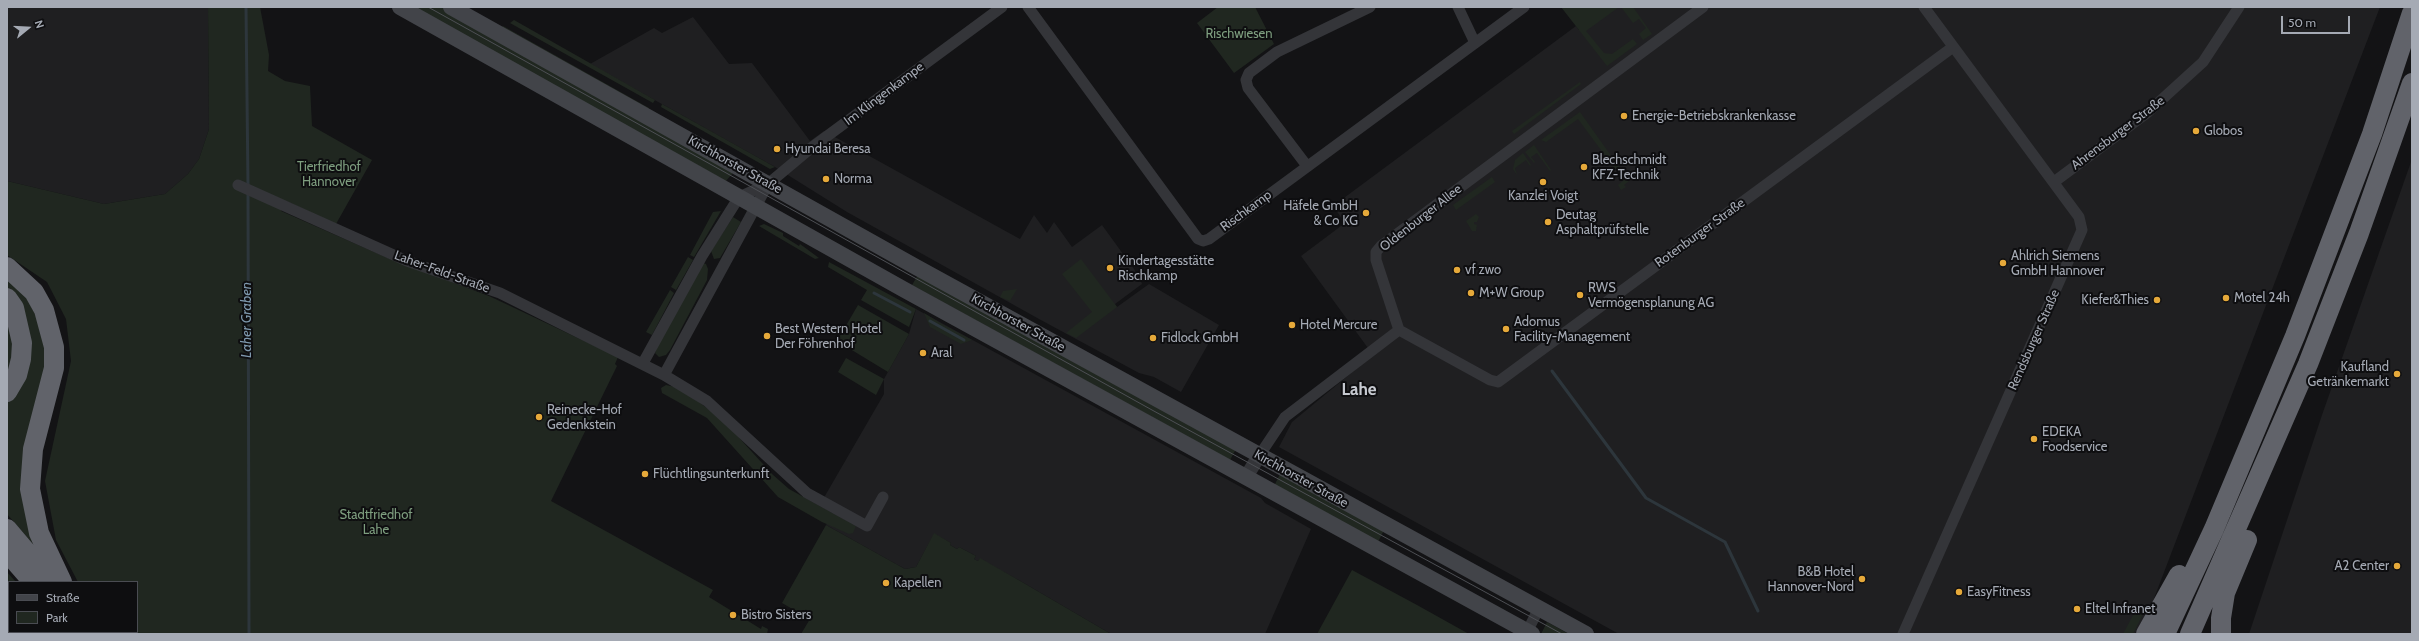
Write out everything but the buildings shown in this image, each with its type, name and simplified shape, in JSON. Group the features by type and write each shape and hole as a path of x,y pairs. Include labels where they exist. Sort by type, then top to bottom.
{"highway":[{"path":"2165,634 2214,529 2295,336 2372,134 2412,13"},
{"path":"2190,634 2263,470 2308,364 2356,241 2412,83"},
{"path":"7,267 34,292 44,310 51,328 54,347 54,368 33,449 30,489 40,533 62,581"},
{"path":"7,298 14,308 22,343 22,359 17,375 7,392"},
{"path":"2221,634 2221,618 2225,593 2266,490 2263,470"},
{"path":"7,528 51,581"},
{"path":"2146,634 2180,573 2214,529"},
{"path":"7,552 32,581"}],"main road":[{"name":"Kirchhorster Straße","path":"400,7 756,207 1528,633"},
{"name":"Kirchhorster Straße","path":"452,7 768,184 797,198 916,267 1586,634"}],"street":[{"name":"Im Klingenkampe","path":"768,184 812,148 1002,7"},
{"name":"Rischkamp","path":"1028,7 1198,239 1203,241 1209,239 1524,7"},
{"path":"1307,166 1248,88 1246,80 1249,73 1277,52 1370,7"},
{"path":"1458,7 1475,43"},
{"name":"Oldenburger Allee","path":"1399,330 1376,260 1376,252 1380,246 1703,7"},
{"path":"1924,7 1953,47"},
{"name":"Ahrensburger Straße","path":"2054,182 2148,112 2203,62 2239,7"},
{"name":"Rotenburger Straße","path":"1399,330 1490,380 1498,382 1953,47"},
{"name":"Rendsburger Straße","path":"1903,634 2080,237 2082,223 2079,216 1953,47"},
{"path":"643,363 702,256 739,197 768,184"},
{"path":"664,375 768,184"},
{"name":"Laher-Feld-Straße","path":"238,186 407,260 500,293 643,363 707,401 807,493 867,526 883,497"},
{"path":"1246,477 1285,417 1399,330"},
{"path":"1528,633 1539,608"}],"shaded area":[{"path":"7,7 208,7 209,129 199,159 188,174 165,194 104,204 7,181"},
{"path":"1609,7 2380,7 2153,601 2135,634 1619,634 1279,447 1292,422 1373,355 1301,256 1345,223 1333,206 1576,26 1579,30"},
{"path":"693,17 729,64 752,63 810,141 824,131 1020,239 1034,215 1047,233 1054,222 1072,247 1102,225 1139,276 1142,284 1115,304 1117,307 1149,284 1219,325 1181,392 1154,377 1139,373 1039,319 847,212 775,167 590,64 654,28 662,33"},
{"path":"2412,159 2412,634 2249,634 2322,415"},
{"path":"916,309 1261,498 1265,503 1311,529 1265,634 1111,634 980,559 978,561 974,559 976,556 959,547 957,549 950,545 951,543 934,534 916,567 905,569 826,525 835,508 822,501 884,394 884,379 909,334"}],"green space":[{"path":"208,7 260,7 269,55 268,71 285,81 310,86 312,126 372,160 336,224 286,201 281,211 390,259 489,296 618,357 615,364 617,366 551,501 713,590 709,597 761,629 762,626 768,629 767,634 114,634 113,633 138,633 138,581 77,581 56,540 45,481 71,361 66,319 47,282 7,255 7,181 104,204 165,194 188,174 199,159 209,129"},
{"path":"410,7 442,7 733,170 732,174 726,181"},
{"name":"Rischwiesen","path":"1218,7 1255,7 1274,44 1234,73 1197,23"},
{"path":"1561,7 1619,7 1586,31 1604,53 1612,54 1633,39 1637,44 1607,66"},
{"path":"1621,7 1633,7 1652,34 1643,40 1639,34 1646,28 1639,19 1633,23"},
{"path":"514,20 655,100 653,103 510,23"},
{"path":"503,26 649,108 645,110 501,28"},
{"path":"1580,82 1581,84 1514,134 1512,131"},
{"path":"662,104 775,167 770,169 661,107"},
{"path":"1580,112 1629,181 1624,185 1626,187 1621,190 1618,185 1625,179 1619,172 1618,173 1578,119 1546,142 1541,140"},
{"path":"1534,145 1551,170 1550,171 1537,153 1531,157 1535,162 1534,163 1525,152"},
{"path":"1523,153 1531,165 1530,166 1526,160 1515,168 1517,175 1513,169 1515,160"},
{"path":"1492,177 1495,182 1456,210 1453,205"},
{"path":"721,211 694,257 690,255 713,212"},
{"path":"1476,214 1479,217 1477,222 1474,222 1474,224 1477,225 1476,231 1472,231 1466,221"},
{"path":"733,217 741,222 720,258 714,259 711,251"},
{"path":"764,224 783,233 783,236 799,246 800,244 819,258 815,259 759,226"},
{"path":"688,257 693,260 676,290 671,287"},
{"path":"1081,259 1117,307 1076,338 1066,333 1092,312 1062,274"},
{"path":"829,262 916,309 909,327 861,300 867,290 828,267"},
{"path":"703,263 706,264 708,269 707,280 670,350 666,355 659,357 655,353 659,341"},
{"path":"918,275 1236,449 1230,460 912,285"},
{"path":"7,276 24,292 44,332 47,364 41,393 39,551 7,514 7,398 13,392 11,292 7,287"},
{"path":"1017,289 1010,301 1000,297 1003,291"},
{"path":"670,290 674,293 652,335 646,332"},
{"path":"858,305 909,334 888,372 837,341"},
{"path":"7,307 18,342 7,376"},
{"path":"924,313 972,340 961,344 930,327"},
{"path":"846,358 884,379 876,395 838,372"},
{"path":"666,385 680,388 723,420 772,474 789,489 856,526 853,533 849,534 822,522 778,497 707,418 662,393 661,388"},
{"path":"1280,474 1384,530 1377,544 1273,488"},
{"path":"826,525 905,569 916,567 934,533 951,543 950,545 957,549 959,547 976,556 974,559 978,561 980,558 1111,634 801,634 810,619 782,603"},
{"path":"1352,570 1417,605 1469,634 1317,634"},
{"path":"7,572 15,581 8,581 8,633 59,634 7,634"},
{"path":"2139,604 2146,608 2133,634 2123,634"},
{"path":"1547,622 1569,634 1541,634"}],"waterway":[{"name":"Laher Graben","path":"246,7 248,186"},
{"name":"Laher Graben","path":"248,192 249,634"},
{"path":"874,293 910,312"},
{"path":"930,321 964,340"},
{"path":"1552,371 1646,498 1725,542 1758,611"}],"tram line":[{"path":"428,7 1152,410 1562,634"}],"place":[{"name":"Energie-Betriebskrankenkasse","path":"1624,116"},
{"name":"Globos","path":"2196,131"},
{"name":"Hyundai Beresa","path":"777,149"},
{"name":"Blechschmidt KFZ-Technik","path":"1584,167"},
{"name":"Norma","path":"826,179"},
{"name":"Kanzlei Voigt","path":"1543,182"},
{"name":"Häfele GmbH & Co KG","path":"1366,213"},
{"name":"Deutag Asphaltprüfstelle","path":"1548,222"},
{"name":"Ahlrich Siemens GmbH Hannover","path":"2003,263"},
{"name":"Kindertagesstätte Rischkamp","path":"1110,268"},
{"name":"vf zwo","path":"1457,270"},
{"name":"M+W Group","path":"1471,293"},
{"name":"RWS Vermögensplanung AG","path":"1580,295"},
{"name":"Motel 24h","path":"2226,298"},
{"name":"Kiefer&Thies","path":"2157,300"},
{"name":"Hotel Mercure","path":"1292,325"},
{"name":"Adomus Facility-Management","path":"1506,329"},
{"name":"Best Western Hotel Der Föhrenhof","path":"767,336"},
{"name":"Fidlock GmbH","path":"1153,338"},
{"name":"Aral","path":"923,353"},
{"name":"Kaufland Getränkemarkt","path":"2397,374"},
{"name":"Reinecke-Hof Gedenkstein","path":"539,417"},
{"name":"EDEKA Foodservice","path":"2034,439"},
{"name":"Flüchtlingsunterkunft","path":"645,474"},
{"name":"A2 Center","path":"2397,566"},
{"name":"B&B Hotel Hannover-Nord","path":"1862,579"},
{"name":"Kapellen","path":"886,583"},
{"name":"EasyFitness","path":"1959,592"},
{"name":"Eltel Infranet","path":"2077,609"},
{"name":"Bistro Sisters","path":"733,615"}],"district":[{"name":"Lahe","path":"1359,390"}],"park label":[{"name":"Tierfriedhof Hannover","path":"329,174"},
{"name":"Stadtfriedhof Lahe","path":"376,522"}]}
